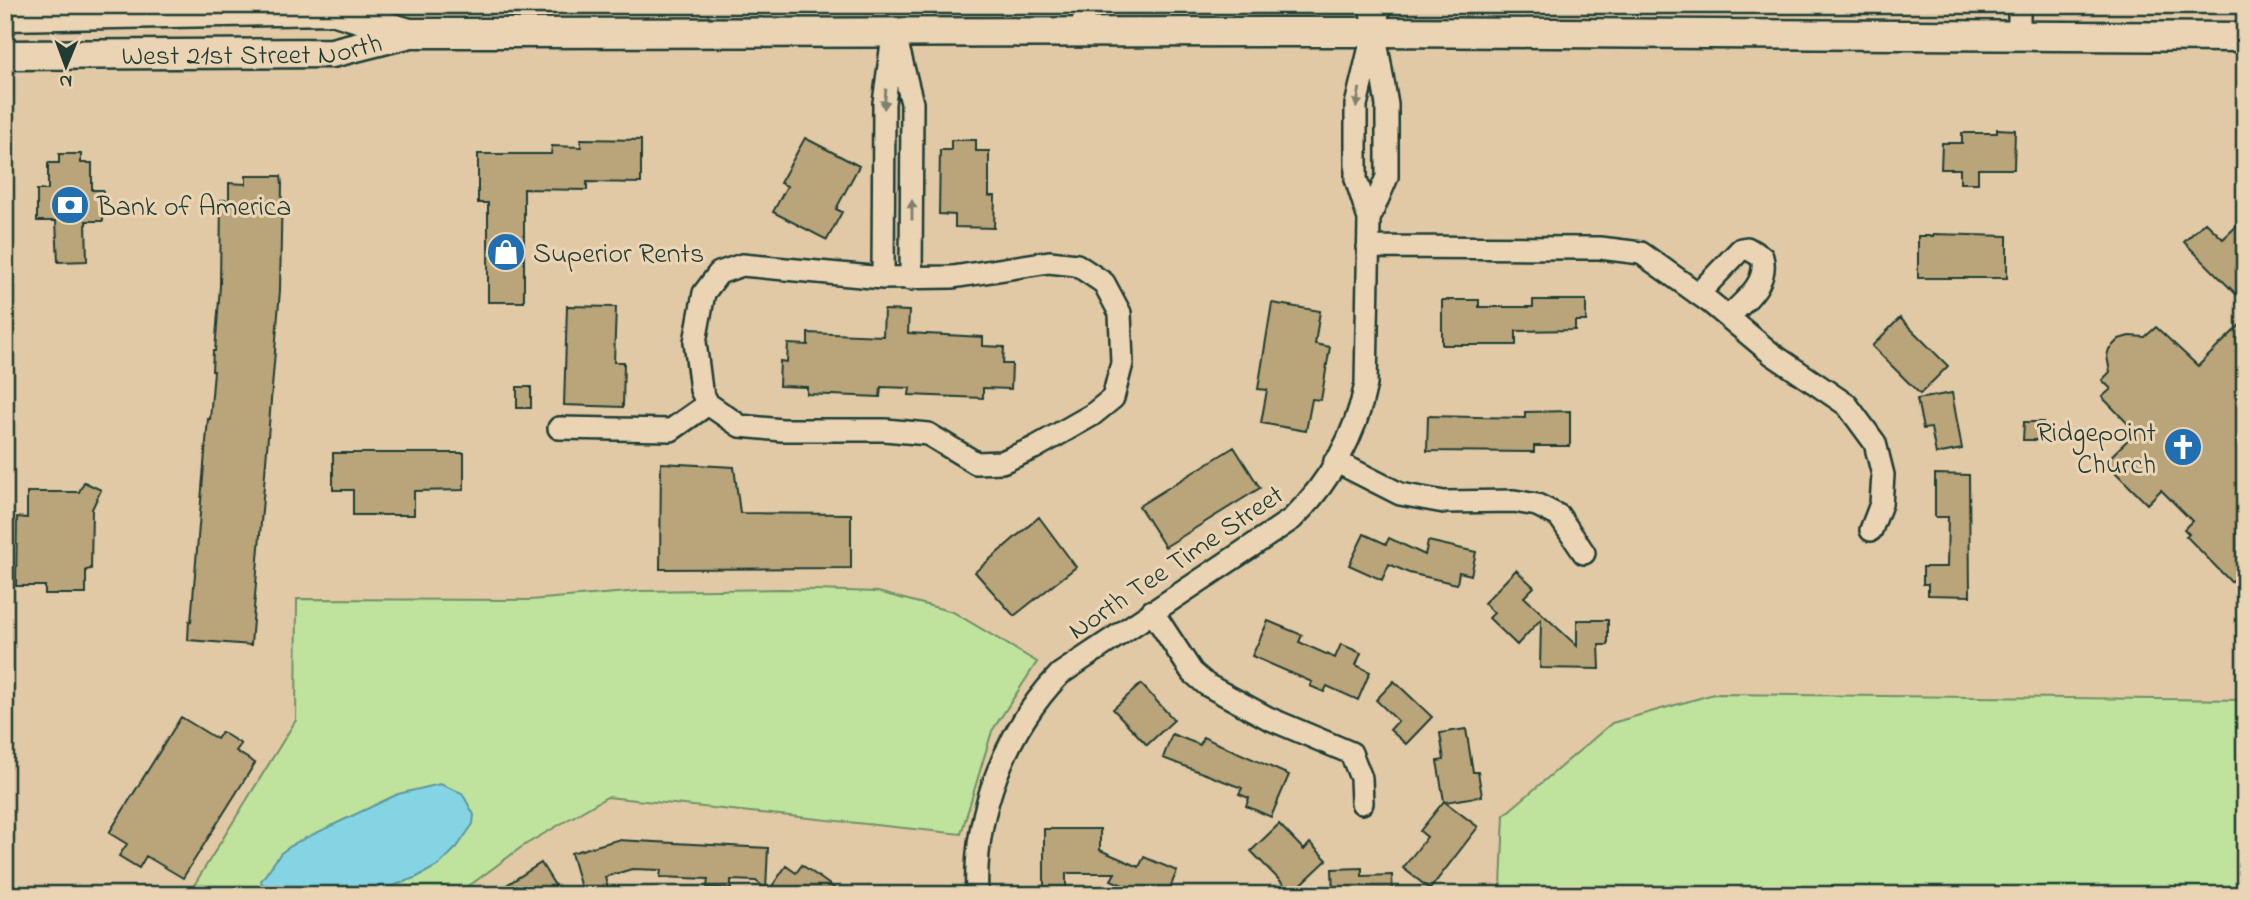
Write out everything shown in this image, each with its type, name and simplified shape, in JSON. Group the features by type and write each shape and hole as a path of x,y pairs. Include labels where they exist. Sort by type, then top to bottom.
{"main road":[{"name":"West 21st Street North","path":"5,16 332,10 411,33"},
{"name":"West 21st Street North","path":"5,55 332,53 411,33 894,31 1084,18 1374,14 2018,36 2245,37"}],"street":[{"path":"2018,36 2019,5"},
{"name":"North Tee Time Street","path":"978,895 979,849 999,768 1025,716 1042,692 1060,674 1292,519 1315,497 1352,435 1366,384 1369,219 1356,178 1356,105 1374,14"},
{"name":"North Tee Time Street","path":"1369,219 1387,177 1387,105 1374,14"},
{"path":"883,278 884,103 894,31"},
{"path":"894,31 912,103 911,279"},
{"path":"1368,247 1600,248 1641,253 1728,317 1772,354 1847,405 1875,443 1883,475 1881,504 1871,530"},
{"path":"1698,294 1741,249 1747,248 1762,257 1765,266 1758,285 1728,317"},
{"path":"1049,262 1079,267 1104,283 1119,313 1122,363 1113,398 1092,415 1034,448 1002,462 976,463 928,434 885,430 782,430 740,426 708,404 701,390 695,342 704,293 719,273 742,265 883,278 953,277 1049,262"},
{"path":"559,428 671,430 708,404"},
{"path":"1335,461 1400,494 1444,502 1514,501 1537,505 1559,516 1584,554"},
{"path":"1152,611 1192,672 1207,685 1268,718 1351,753 1361,778 1362,803"}],"green space":[{"path":"783,589 878,592 953,612 1037,662 992,731 961,834 607,797 523,846 452,895 188,895 296,720 297,599 530,600 640,591"},
{"path":"1714,694 2245,700 2245,895 1498,895 1501,886 1504,815 1612,723"}],"water":[{"path":"440,784 462,793 474,815 473,824 457,847 439,865 417,877 369,895 266,895 261,881 281,853 295,843 398,794"}],"building":[{"path":"1997,129 2015,130 2014,169 1978,169 1978,183 1960,183 1960,169 1941,169 1942,143 1962,143 1962,133 1997,133"},
{"path":"805,138 859,166 836,209 842,212 827,240 773,212 787,186 780,183"},
{"path":"581,139 641,140 641,183 587,182 587,190 524,189 524,302 488,302 488,203 478,203 478,154 551,154 552,146 581,147"},
{"path":"951,140 976,140 976,151 989,151 989,196 995,196 994,228 955,227 955,215 939,214 940,150 951,150"},
{"name":"Bank of America","path":"59,154 81,154 81,163 92,163 92,190 103,190 103,221 86,221 87,261 58,262 56,221 37,221 37,190 48,190 48,163 59,163"},
{"path":"246,176 281,176 282,184 280,290 251,645 188,640 214,371 213,351 220,286 221,200 229,200 229,183 246,184"},
{"path":"2245,218 2245,303 2184,242 2205,222 2223,239"},
{"path":"1918,236 2007,236 2007,278 1918,278"},
{"path":"1442,300 1479,300 1479,307 1533,307 1533,300 1586,300 1586,321 1575,321 1575,330 1516,331 1516,345 1442,345"},
{"path":"1272,303 1320,311 1315,344 1330,347 1321,400 1312,399 1306,431 1261,423 1267,390 1258,389"},
{"path":"567,306 616,307 614,362 624,362 623,407 564,405"},
{"path":"884,310 909,311 908,333 983,337 983,346 1004,347 1003,364 1012,364 1011,389 983,388 983,398 909,395 910,388 881,387 880,397 807,394 807,387 779,386 780,361 787,362 788,344 808,345 808,333 883,336"},
{"path":"1900,318 1948,366 1920,394 1872,346"},
{"name":"Ridgepoint Church","path":"2245,320 2245,569 2231,582 2186,536 2189,534 2184,529 2192,521 2161,490 2147,504 2105,462 2136,432 2102,397 2111,389 2102,380 2110,372 2107,356 2109,349 2119,339 2129,336 2145,337 2156,327 2198,366"},
{"path":"517,387 531,387 531,408 517,408"},
{"path":"1952,393 1962,449 1936,454 1931,428 1923,429 1917,399"},
{"path":"1570,411 1570,446 1534,446 1534,452 1427,451 1428,416 1525,418 1525,412"},
{"path":"2024,422 2043,422 2042,440 2023,440"},
{"path":"1234,447 1260,488 1165,547 1139,506"},
{"path":"333,453 464,453 464,490 414,491 414,515 353,515 353,490 333,490"},
{"path":"661,463 734,467 740,513 851,514 851,568 660,569"},
{"path":"1935,474 1969,475 1970,596 1928,595 1928,584 1923,584 1923,567 1947,567 1948,517 1935,517"},
{"path":"84,482 101,490 92,509 91,569 86,570 86,594 45,594 45,586 16,586 17,517 27,518 27,492 79,492"},
{"path":"1039,517 1076,567 1014,616 975,572"},
{"path":"1364,534 1386,544 1389,538 1425,555 1428,541 1476,552 1471,575 1459,572 1457,584 1409,573 1389,564 1382,580 1349,565"},
{"path":"1516,570 1534,587 1524,597 1577,646 1577,620 1608,620 1608,645 1599,645 1600,669 1540,668 1541,619 1517,645 1489,618 1494,613 1484,603"},
{"path":"1268,621 1302,635 1299,642 1335,658 1341,644 1361,653 1356,665 1370,672 1358,700 1327,686 1324,692 1310,686 1312,682 1252,656"},
{"path":"1394,681 1432,717 1406,744 1390,730 1398,721 1376,700"},
{"path":"1141,684 1174,720 1147,745 1113,709"},
{"path":"181,717 217,739 222,732 241,744 236,751 255,763 183,878 146,856 139,868 119,856 127,844 109,833"},
{"path":"1466,729 1473,772 1478,772 1482,796 1445,802 1478,827 1430,889 1403,868 1427,837 1420,831 1444,801 1437,761 1444,760 1440,733"},
{"path":"1172,734 1200,745 1203,737 1289,775 1271,817 1246,806 1249,798 1239,794 1242,788 1163,758"},
{"path":"1279,824 1304,850 1310,843 1327,860 1292,893 1251,851"},
{"path":"1044,829 1100,829 1100,850 1139,867 1144,857 1177,871 1167,895 1146,895 1111,880 1115,873 1066,873 1066,891 1044,891"},
{"path":"617,840 768,848 766,889 756,881 731,880 731,889 707,887 708,879 660,877 661,870 632,869 605,877 608,889 583,895 571,853"},
{"path":"541,863 561,895 491,895"},
{"path":"802,865 844,895 766,895 786,866 796,873"},
{"path":"1362,868 1362,876 1392,875 1393,895 1333,895 1332,869"}],"place":[{"name":"Bank of America","path":"70,205"},
{"name":"Superior Rents","path":"506,252"},
{"name":"Ridgepoint Church","path":"2183,447"}]}
